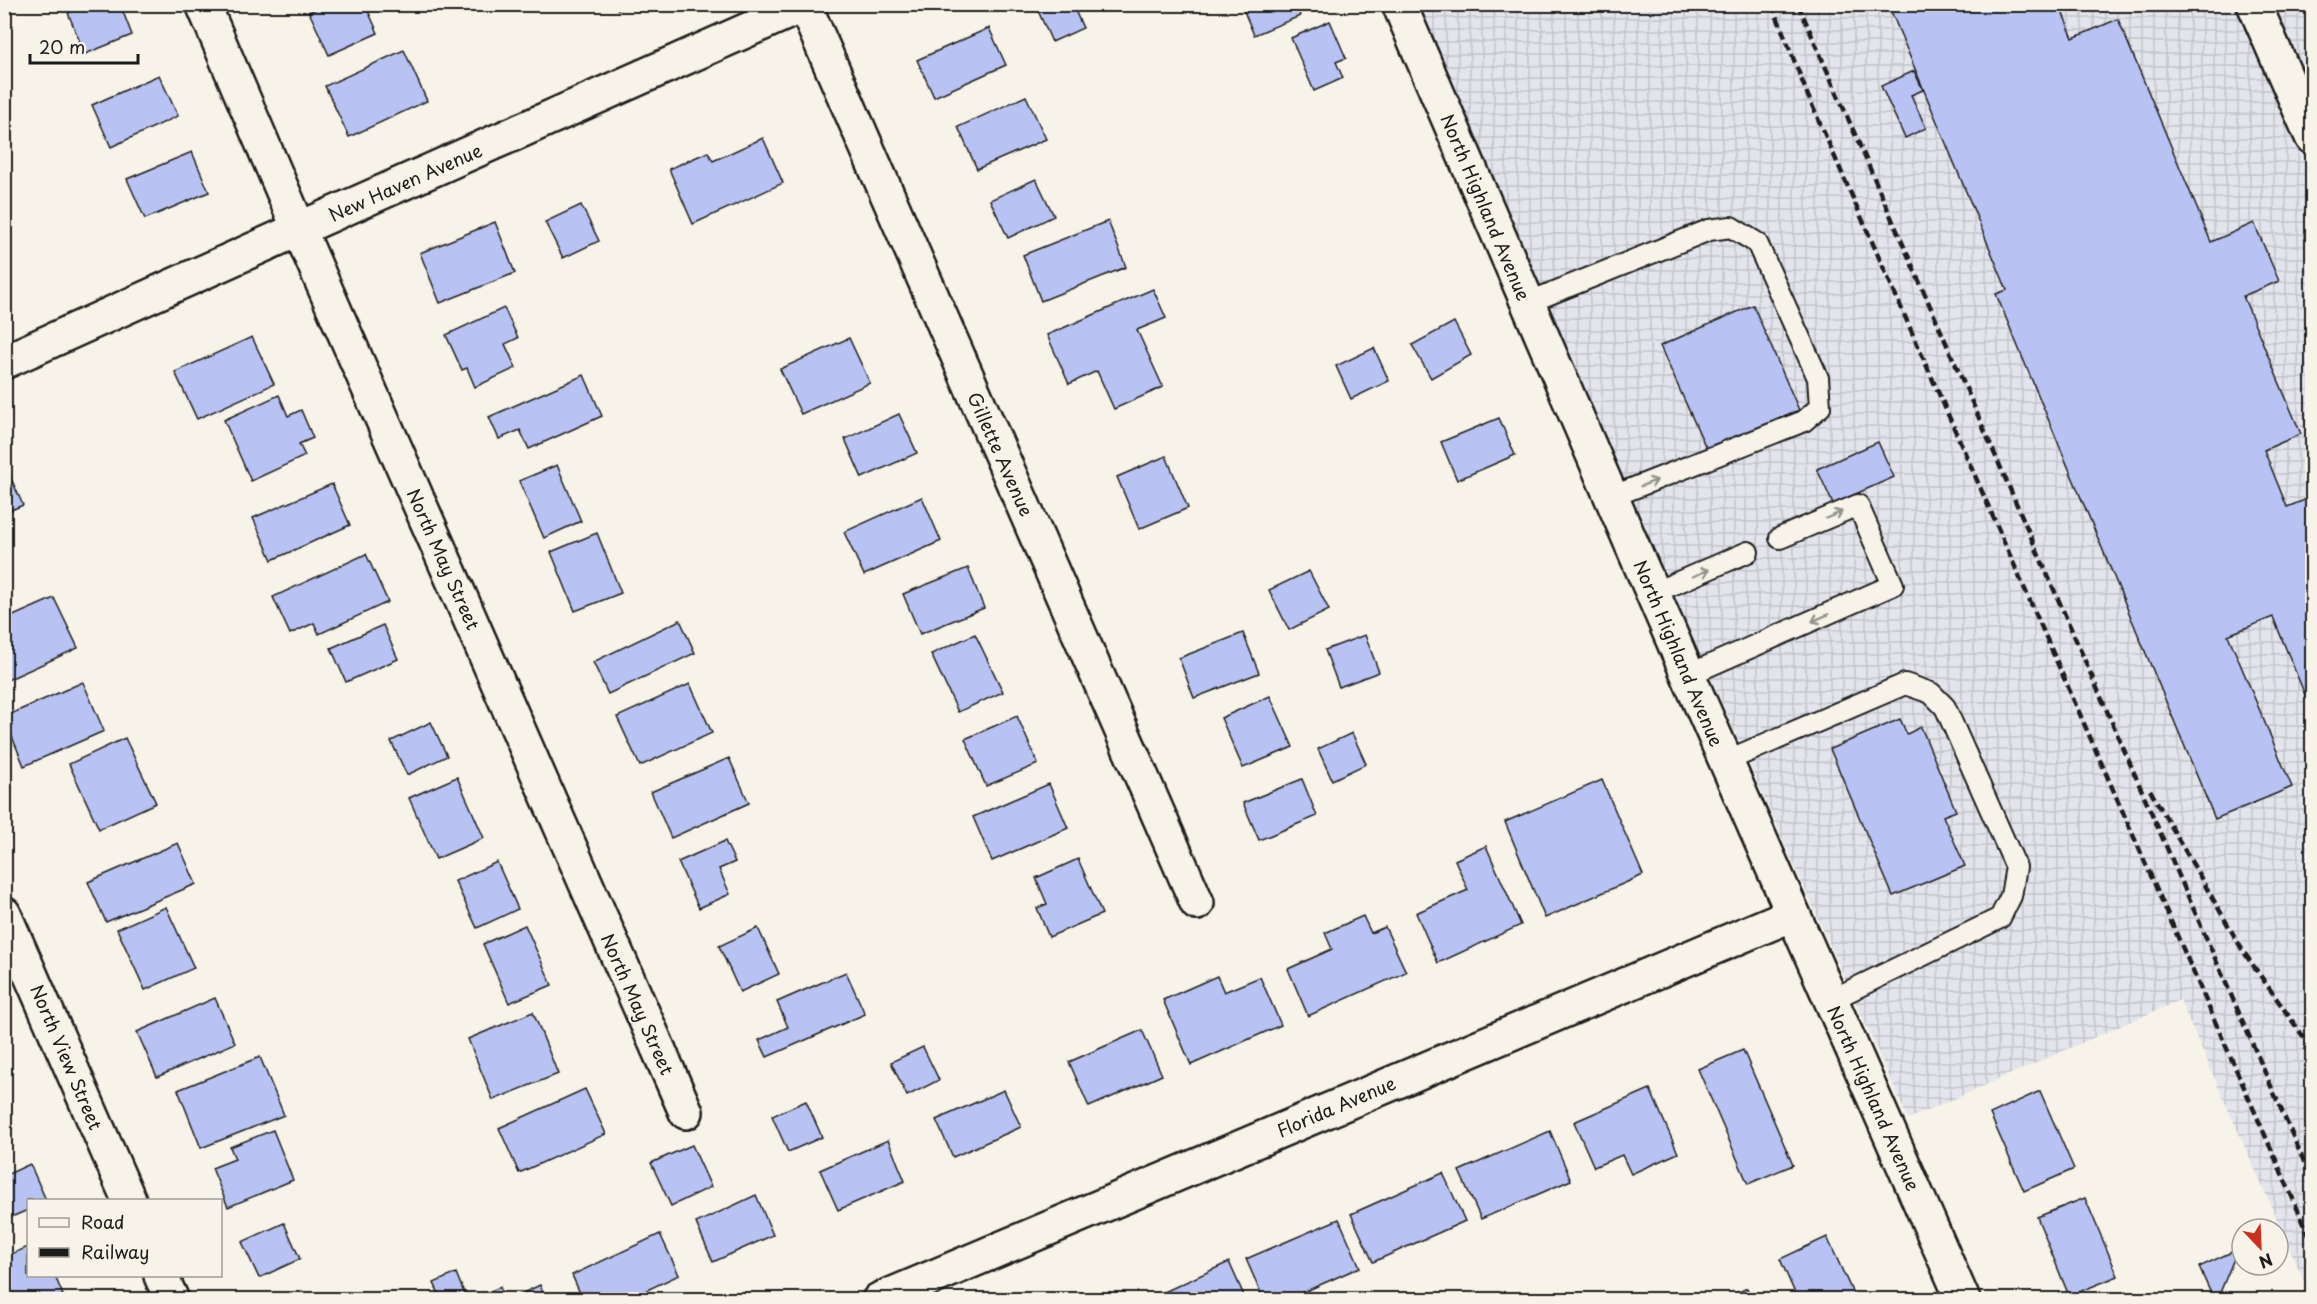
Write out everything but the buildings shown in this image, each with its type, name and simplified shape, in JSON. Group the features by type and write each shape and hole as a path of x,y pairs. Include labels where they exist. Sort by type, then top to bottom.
{"street":[{"name":"North May Street","path":"203,4 299,229 686,1112"},
{"name":"North Highland Avenue","path":"1398,4 1726,761 1963,1299"},
{"path":"2254,4 2313,137"},
{"name":"New Haven Avenue","path":"4,362 805,5"},
{"name":"Gillette Avenue","path":"805,5 1197,903"},
{"name":"Florida Avenue","path":"879,1299 1793,914"},
{"name":"North View Street","path":"4,915 129,1199"},
{"path":"162,1277 172,1299"}],"lane":[{"path":"1527,303 1709,230 1731,227 1757,243 1818,378 1820,407 1804,422 1611,497"},
{"path":"1689,675 1893,585 1858,505 1780,538"},
{"path":"1653,593 1748,552"},
{"path":"1726,761 1905,684 1930,693 1945,707 2016,867 2011,896 2000,918 1831,1000"}],"shaded area":[{"path":"1409,5 2312,5 2312,1299 2290,1249 2290,1217 2276,1217 2180,1000 1908,1119"}],"railway":[{"path":"1772,4 1808,96 2312,1242"},
{"path":"1798,4 2312,1180"},
{"path":"2150,790 2243,951 2312,1049"}]}
